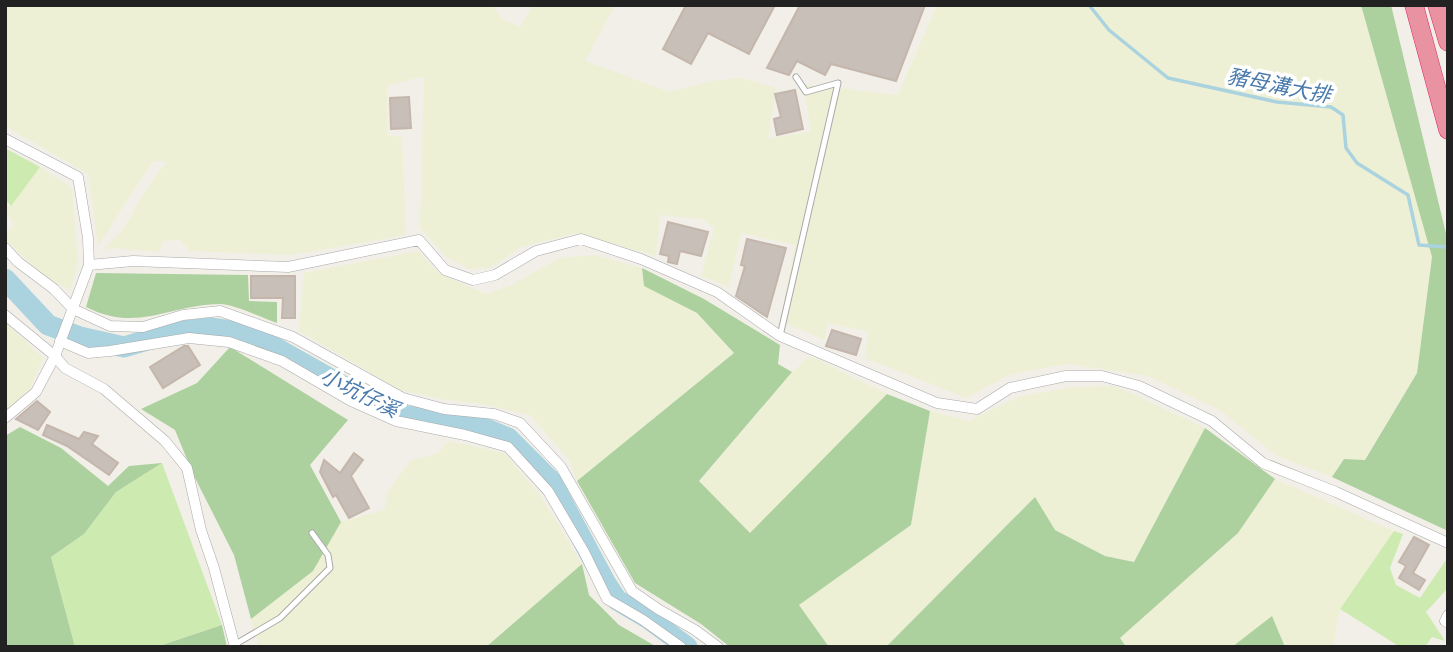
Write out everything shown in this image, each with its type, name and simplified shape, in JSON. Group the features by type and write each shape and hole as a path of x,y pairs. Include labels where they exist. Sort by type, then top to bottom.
{"highway":[{"path":"1414,5 1448,130"},
{"path":"1437,5 1448,42"}],"street":[{"path":"5,139 78,177 88,238 89,265 55,356 36,393 5,418"},
{"path":"89,265 133,261 288,267 419,240 444,270 473,280 495,275 536,251 581,239 641,259 718,292 780,336 937,403 977,409 1010,388 1066,376 1102,376 1139,386 1212,421 1263,463 1336,492 1448,543"},
{"path":"5,248 18,262 54,289 73,309 110,326 142,327 183,315 220,312 293,337 402,398 444,409 494,414 520,423 561,467 632,591 718,647"},
{"path":"5,315 55,356 65,368 104,389 165,441 187,468 201,530 215,568 234,646"},
{"path":"60,341 88,353 189,338 229,342 282,360 351,401 396,421 508,447 548,491 584,552 607,599 681,647"},
{"path":"1448,615 1448,623"}],"lane":[{"path":"780,336 838,83 806,92 796,78"},
{"path":"234,646 279,618 330,568 328,555 312,533"}],"green space":[{"path":"5,5 493,5 501,18 520,27 532,5 615,5 585,61 670,92 711,81 742,78 776,88 768,139 811,131 803,84 898,95 937,5 1361,5 1432,257 1417,373 1364,460 1344,459 1332,477 1277,456 1221,411 1148,376 1069,364 1011,374 966,398 865,358 868,331 827,323 825,340 780,321 795,245 741,233 729,287 701,276 714,228 702,219 660,215 656,256 576,233 521,247 490,268 469,269 447,257 420,228 424,76 387,86 387,135 402,137 406,235 291,255 189,251 181,240 162,241 160,252 113,248 103,250 123,230 143,194 167,161 153,161 98,246 88,174 5,126"},
{"path":"1361,5 1391,5 1448,242 1448,531 1332,477 1344,459 1365,460 1417,373 1432,257"},
{"path":"5,148 40,167 11,206 5,199"},
{"path":"40,167 72,188 78,262 70,290 47,278 5,240 5,232 14,226 6,210"},
{"path":"418,251 438,273 486,294 511,285 560,258 594,255 642,268 644,286 697,313 734,353 577,481 569,460 530,415 400,390 299,331 304,273"},
{"path":"642,268 704,299 780,345 778,364 792,372 699,481 750,533 887,394 930,411 911,525 799,605 829,647 730,647 701,624 635,583 577,481 734,353 697,313 644,286"},
{"path":"96,273 248,275 249,301 277,302 277,323 220,304 201,305 137,318 104,314 86,307"},
{"path":"5,322 43,358 30,389 5,411"},
{"path":"230,347 348,420 310,465 341,522 313,571 251,619 234,555 193,474 175,430 141,409 197,383"},
{"path":"810,356 887,394 750,534 699,482 792,372"},
{"path":"1115,386 1205,428 1134,562 1105,556 1055,530 1035,497 886,647 829,647 799,605 911,525 930,411 969,421 1018,397 1072,387"},
{"path":"20,427 61,448 108,486 129,466 162,463 116,492 84,534 51,557 75,647 5,647 5,436"},
{"path":"1205,428 1275,479 1238,533 1120,638 1126,647 886,647 1035,497 1055,530 1105,556 1134,562"},
{"path":"448,441 504,453 541,496 582,564 486,647 259,647 251,619 313,571 341,522 384,510 388,492 410,461 438,453"},
{"path":"162,463 222,625 156,647 75,647 51,557 84,534 116,492"},
{"path":"1275,479 1394,531 1340,609 1333,647 1285,647 1272,616 1232,647 1126,647 1120,638 1238,533"},
{"path":"1394,531 1403,534 1390,568 1396,585 1420,598 1448,557 1447,589 1426,612 1445,641 1432,637 1425,647 1400,647 1340,609"},
{"path":"582,564 589,595 619,625 657,647 486,647"},
{"path":"1272,616 1285,647 1232,647"},
{"path":"222,625 227,647 156,647"}],"building":[{"path":"686,5 775,5 749,54 708,33 691,64 663,49"},
{"path":"800,5 925,5 896,81 831,64 825,75 797,61 789,75 767,68"},
{"path":"795,90 803,129 777,135 774,119 781,117 775,94"},
{"path":"409,97 411,128 391,129 390,98"},
{"path":"668,222 708,232 701,256 680,251 677,264 668,262 669,256 660,254"},
{"path":"747,239 786,248 767,317 736,296 745,266 741,265"},
{"path":"251,276 295,276 295,318 282,318 283,298 251,298"},
{"path":"832,330 861,339 856,355 826,346"},
{"path":"188,346 200,365 163,388 150,367"},
{"path":"37,401 50,412 38,430 16,419"},
{"path":"47,425 79,439 84,432 98,436 92,444 118,463 109,475 67,446 43,435"},
{"path":"354,453 363,460 351,476 369,508 349,518 336,495 333,497 320,472 324,460 340,473"},
{"path":"1414,537 1429,545 1413,573 1425,580 1419,590 1399,578 1406,566 1399,562"}],"waterway":[{"name":"豬母溝大排","path":"1089,5 1109,30 1168,78 1277,102 1331,107 1343,115 1346,148 1357,163 1408,195 1419,245 1448,247"},
{"name":"小坑仔溪","path":"5,279 48,325 80,337 124,347 174,332 211,328 251,334 359,395 406,416 479,426 508,438 551,481 617,600 687,647"}]}
